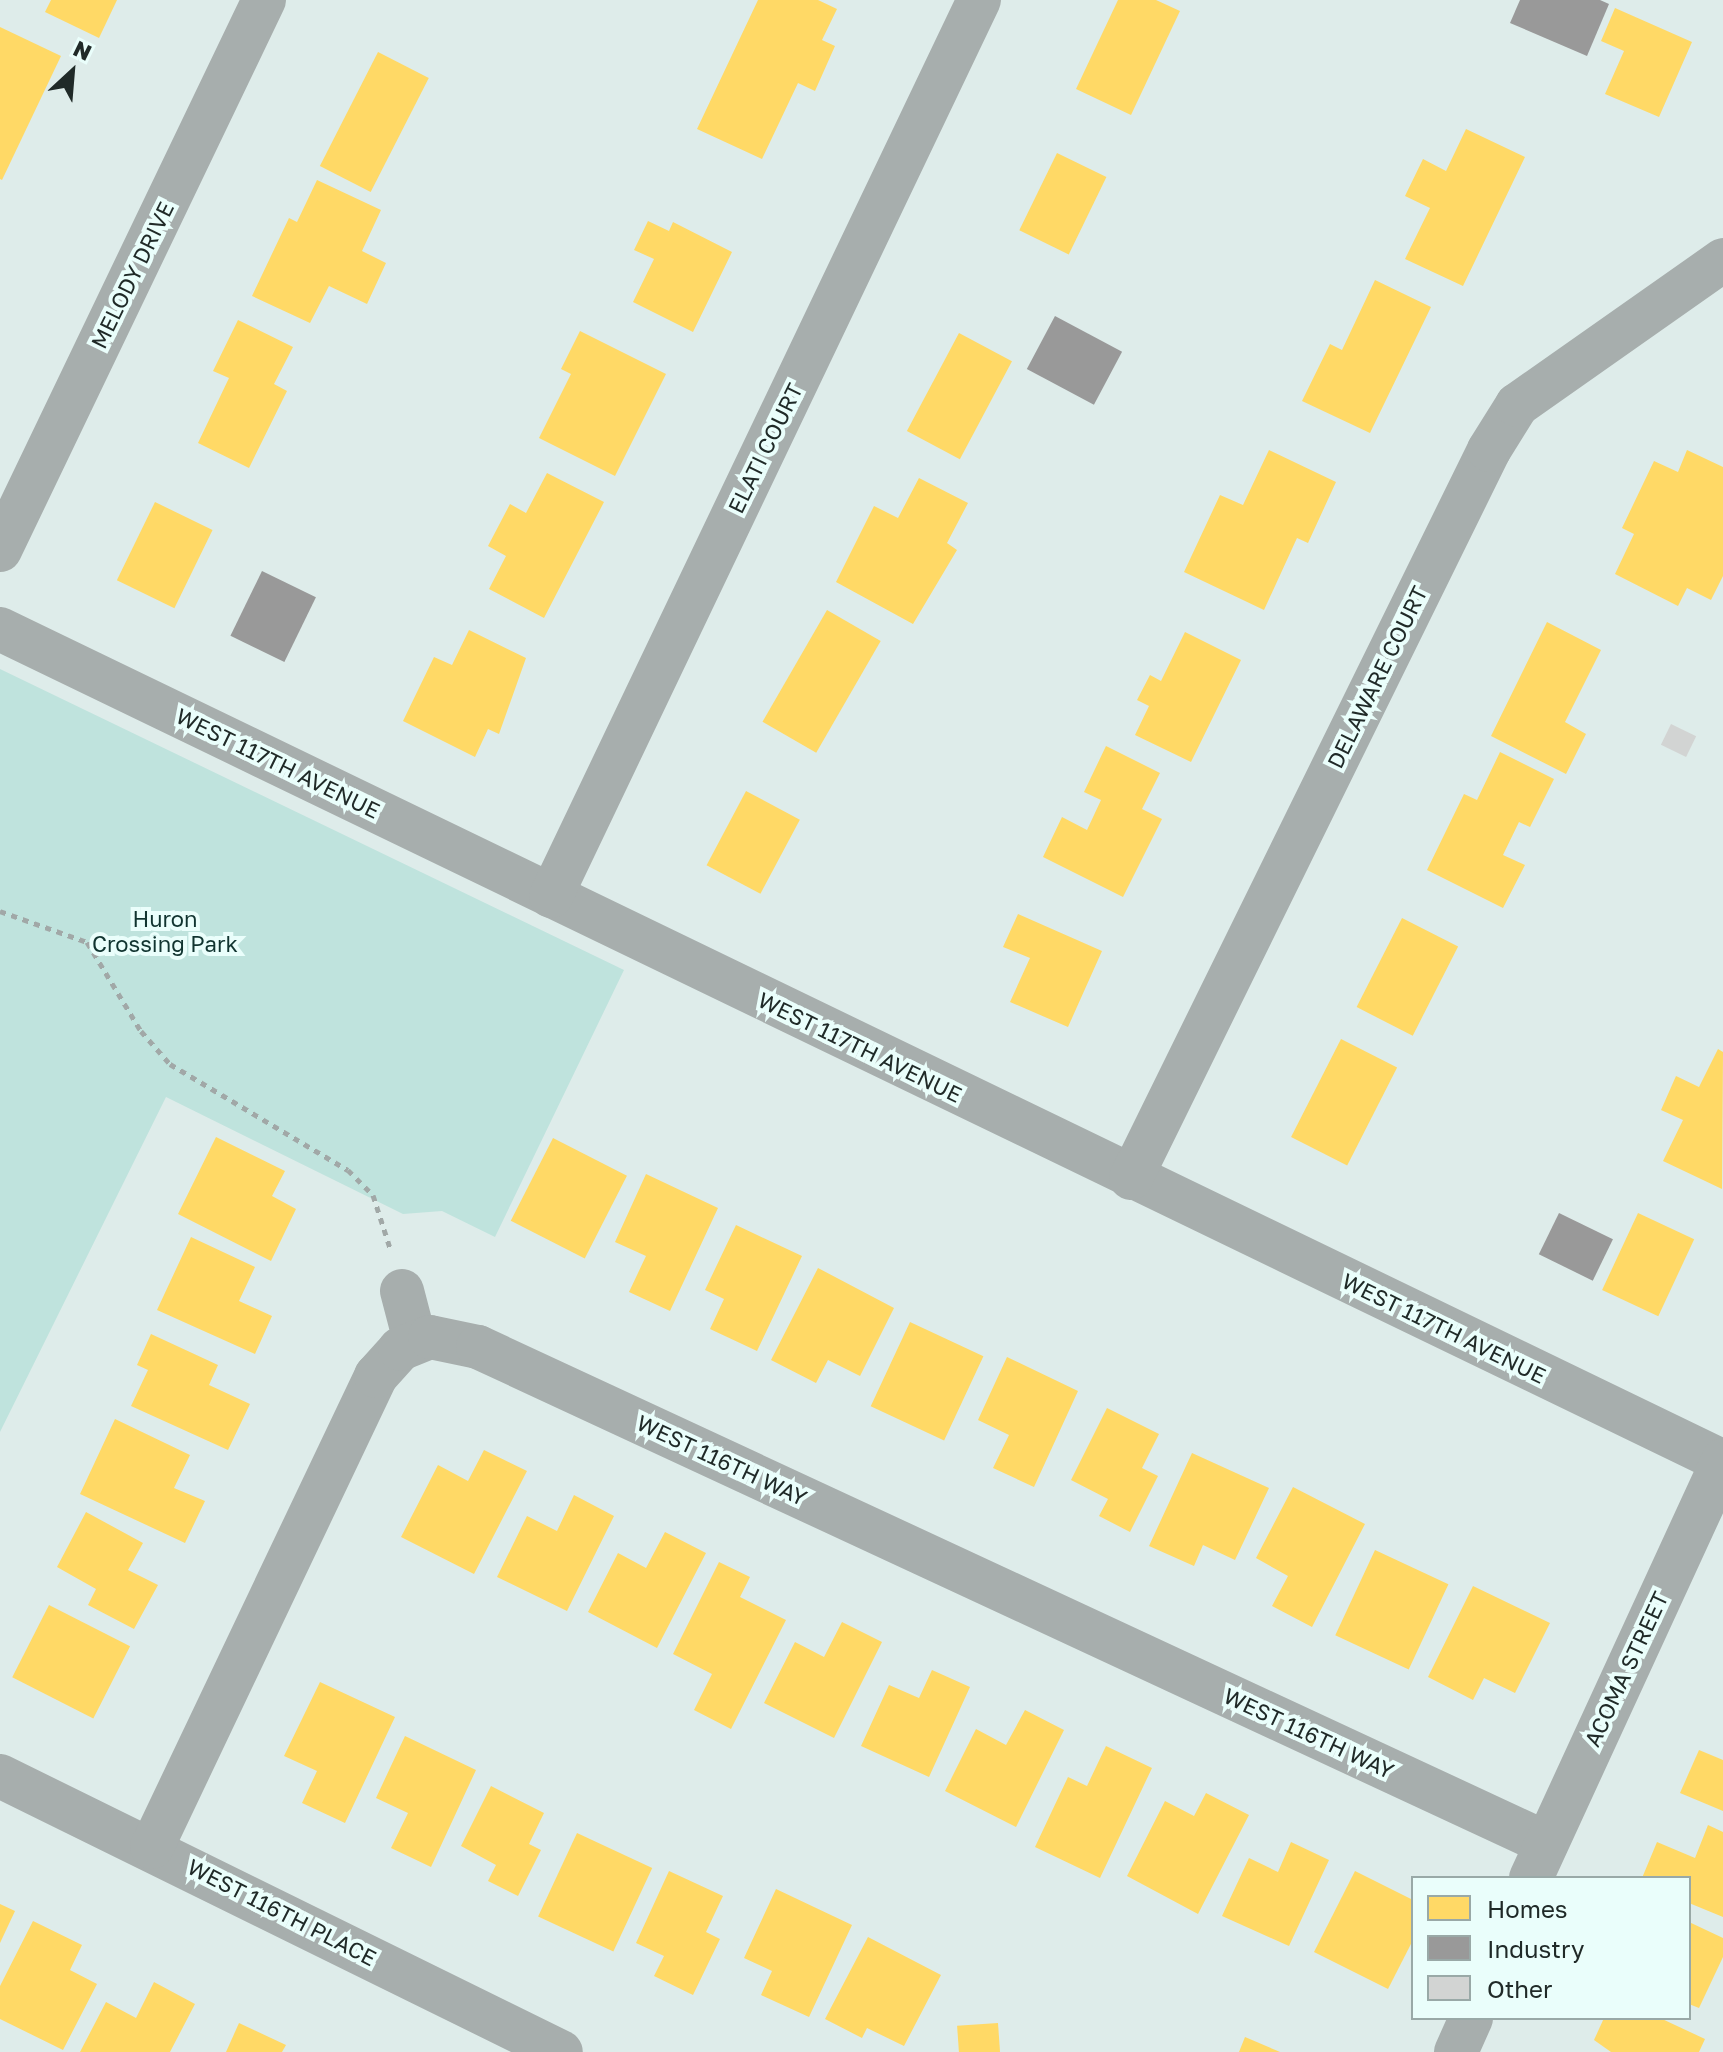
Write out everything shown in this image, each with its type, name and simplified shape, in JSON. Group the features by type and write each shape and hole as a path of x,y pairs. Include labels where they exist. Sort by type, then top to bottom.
{"street":[{"name":"MELODY DRIVE","path":"0,550 264,0"},
{"name":"ELATI COURT","path":"551,896 979,0"},
{"name":"DELAWARE COURT","path":"1131,1178 1482,464 1517,405 1723,260"},
{"name":"WEST 117TH AVENUE","path":"0,629 1131,1178 1723,1461"},
{"path":"152,1847 376,1376 415,1341 402,1291"},
{"name":"WEST 116TH WAY","path":"415,1341 448,1338 478,1347 1538,1861"},
{"name":"ACOMA STREET","path":"1538,1861 1723,1461"},
{"name":"WEST 116TH PLACE","path":"0,1776 152,1847 561,2052"},
{"path":"1456,2052 1470,2020"}],"path":[{"path":"0,911 87,942 141,1031 170,1064 348,1170 373,1195 402,1291"}],"green space":[{"name":"Huron Crossing Park","path":"0,669 624,970 495,1237 442,1211 403,1214 166,1097 0,1432"}],"building: Homes":[{"path":"51,0 117,0 99,38 45,12"},
{"path":"758,0 818,0 837,9 822,40 835,46 815,91 798,83 762,159 697,129"},
{"path":"1118,0 1156,0 1180,11 1131,115 1076,89"},
{"path":"1615,8 1692,42 1659,117 1605,94 1624,51 1601,41"},
{"path":"0,27 61,56 2,180 0,179"},
{"path":"378,52 429,78 371,192 320,166"},
{"path":"1466,129 1525,157 1463,286 1405,259 1430,208 1405,196 1423,159 1446,171"},
{"path":"1057,153 1106,177 1069,254 1019,230"},
{"path":"317,180 381,210 362,251 386,263 367,304 329,286 310,323 252,296 289,218 297,222"},
{"path":"648,221 669,231 673,222 732,252 693,332 633,302 654,259 634,250"},
{"path":"1375,280 1431,307 1370,433 1302,401 1330,344 1342,350"},
{"path":"238,320 293,347 274,384 287,391 249,468 198,443 229,378 213,371"},
{"path":"580,331 666,374 615,476 539,438 571,374 561,369"},
{"path":"959,333 1012,361 960,459 907,431"},
{"path":"1269,450 1336,482 1308,543 1297,538 1264,610 1184,572 1220,495 1243,505"},
{"path":"1687,450 1723,467 1723,576 1711,600 1687,588 1678,606 1615,574 1634,534 1622,528 1654,461 1678,472"},
{"path":"547,473 604,502 544,618 489,589 506,556 488,546 510,504 526,513"},
{"path":"919,478 968,503 947,543 957,550 913,624 836,582 874,506 898,518"},
{"path":"155,502 213,530 174,608 117,580"},
{"path":"827,610 881,641 816,753 762,722"},
{"path":"1547,622 1601,650 1565,722 1586,734 1566,774 1491,736"},
{"path":"469,630 526,658 499,734 488,729 475,757 403,721 434,657 452,665"},
{"path":"1185,632 1241,660 1191,762 1135,735 1149,706 1137,700 1150,675 1161,681"},
{"path":"1106,746 1160,773 1142,809 1162,819 1123,897 1043,857 1062,817 1087,830 1101,800 1084,792"},
{"path":"1500,752 1554,779 1530,827 1519,822 1503,855 1525,865 1503,908 1427,870 1464,794 1477,800"},
{"path":"746,791 800,820 760,894 707,865"},
{"path":"1018,914 1102,951 1068,1027 1010,1002 1030,958 1003,947"},
{"path":"1402,918 1458,947 1413,1036 1357,1007"},
{"path":"1341,1039 1397,1068 1347,1166 1291,1137"},
{"path":"1718,1049 1723,1052 1722,1189 1663,1161 1683,1120 1661,1110 1676,1076 1699,1087"},
{"path":"216,1137 285,1171 272,1196 296,1209 271,1261 178,1214"},
{"path":"553,1138 627,1176 585,1259 511,1221"},
{"path":"646,1174 718,1208 670,1311 629,1292 646,1256 615,1242"},
{"path":"1638,1213 1694,1239 1658,1316 1602,1290"},
{"path":"736,1225 802,1256 757,1351 710,1329 724,1299 705,1290"},
{"path":"191,1237 255,1267 239,1301 272,1316 255,1354 157,1310"},
{"path":"818,1268 894,1308 860,1376 828,1360 816,1383 771,1360"},
{"path":"910,1322 983,1356 944,1441 871,1406"},
{"path":"151,1334 218,1365 209,1385 250,1404 228,1450 131,1406 148,1370 137,1365"},
{"path":"1007,1357 1078,1391 1034,1487 993,1468 1009,1435 978,1420"},
{"path":"1107,1408 1159,1434 1142,1468 1158,1476 1130,1532 1099,1516 1108,1499 1071,1480"},
{"path":"115,1419 190,1455 174,1488 205,1501 185,1543 80,1494"},
{"path":"484,1450 527,1471 474,1574 401,1537 438,1465 468,1481"},
{"path":"1192,1453 1269,1488 1235,1560 1203,1545 1194,1566 1149,1546"},
{"path":"1293,1487 1365,1524 1312,1627 1272,1606 1288,1576 1256,1558"},
{"path":"574,1495 614,1516 567,1611 497,1577 527,1516 557,1531"},
{"path":"86,1512 143,1543 128,1570 158,1585 134,1629 88,1605 96,1589 57,1567"},
{"path":"665,1532 706,1553 657,1648 588,1612 618,1553 646,1568"},
{"path":"1375,1550 1448,1584 1409,1669 1335,1635"},
{"path":"719,1562 750,1577 740,1597 786,1620 731,1729 694,1710 712,1674 673,1654"},
{"path":"1473,1586 1550,1623 1515,1693 1484,1678 1473,1700 1428,1677"},
{"path":"49,1605 130,1646 93,1718 12,1677"},
{"path":"842,1622 882,1642 834,1738 764,1703 795,1642 824,1657"},
{"path":"932,1670 970,1687 929,1777 861,1746 889,1685 919,1698"},
{"path":"320,1682 395,1717 345,1823 302,1803 317,1771 284,1756"},
{"path":"1025,1710 1064,1730 1016,1827 945,1791 976,1729 1006,1745"},
{"path":"405,1736 476,1770 431,1867 391,1848 408,1813 376,1798"},
{"path":"1106,1746 1152,1768 1100,1878 1035,1847 1068,1777 1087,1786"},
{"path":"1699,1750 1723,1760 1723,1811 1680,1793"},
{"path":"491,1786 544,1813 529,1844 541,1850 518,1896 488,1881 496,1865 461,1846"},
{"path":"1206,1793 1249,1815 1198,1914 1127,1876 1165,1801 1194,1816"},
{"path":"1708,1825 1723,1832 1723,1917 1691,1904 1691,1876 1643,1876 1657,1842 1695,1858"},
{"path":"577,1833 652,1868 613,1951 538,1916"},
{"path":"1291,1842 1329,1860 1289,1946 1222,1916 1249,1858 1278,1872"},
{"path":"669,1871 723,1896 706,1932 720,1939 693,1995 654,1976 664,1956 636,1943"},
{"path":"1355,1871 1411,1899 1411,1944 1388,1989 1314,1952"},
{"path":"776,1889 852,1925 809,2017 761,1995 772,1971 744,1958"},
{"path":"0,1904 15,1911 0,1943"},
{"path":"33,1921 82,1945 70,1970 97,1984 63,2050 0,2019 0,1986"},
{"path":"1691,1923 1723,1938 1723,1957 1699,2008 1691,2005"},
{"path":"868,1937 941,1975 904,2046 867,2028 862,2038 825,2019"},
{"path":"154,1982 195,2004 170,2052 80,2052 106,2002 136,2018"},
{"path":"1603,2020 1664,2020 1705,2039 1699,2052 1611,2052 1594,2040"},
{"path":"239,2023 286,2045 282,2052 226,2052"},
{"path":"998,2023 1000,2052 959,2052 957,2026"},
{"path":"1245,2037 1280,2052 1239,2052"}],"building: Industry":[{"path":"1520,0 1600,0 1609,4 1587,56 1510,23"},
{"path":"1055,316 1122,352 1094,405 1027,369"},
{"path":"262,571 316,597 284,662 230,636"},
{"path":"1559,1213 1613,1239 1593,1281 1539,1254"}],"building: Other":[{"path":"1671,724 1696,736 1686,757 1661,745"}]}
